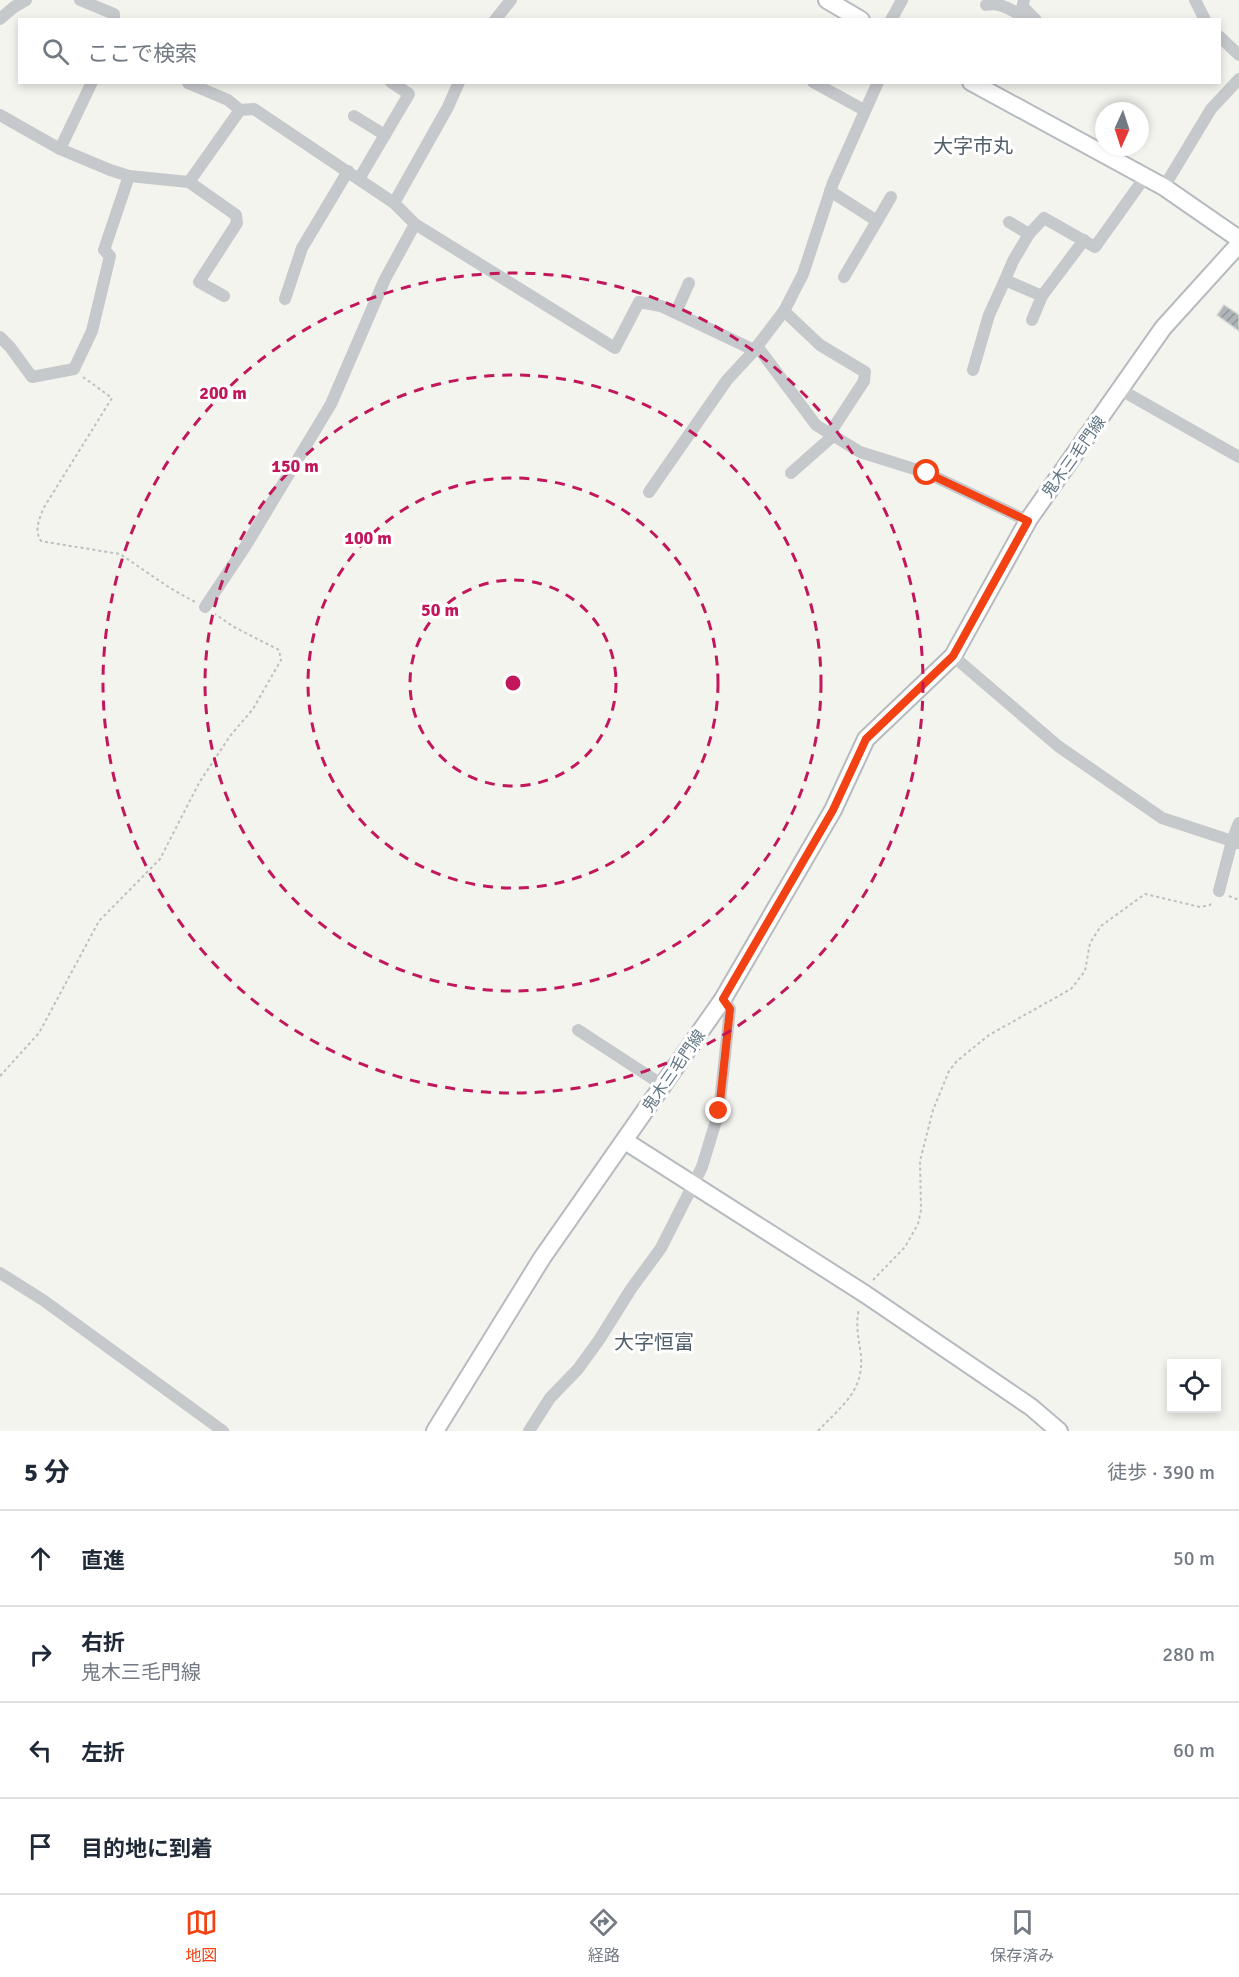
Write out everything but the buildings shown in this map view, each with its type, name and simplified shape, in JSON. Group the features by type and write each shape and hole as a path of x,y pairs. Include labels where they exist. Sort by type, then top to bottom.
{"main road":[{"path":"827,0 858,18"},
{"path":"977,84 1164,187 1239,239"},
{"name":"鬼木三毛門線","path":"435,1431 542,1258 723,999 833,810 866,739 953,656 1028,521 1163,328 1239,244"},
{"path":"625,1141 865,1293 1031,1407 1059,1431"}],"street":[{"path":"0,19 26,0"},
{"path":"80,0 114,14 114,18"},
{"path":"497,18 511,0"},
{"path":"892,18 902,0"},
{"path":"1195,0 1204,18"},
{"path":"986,5 995,3 1022,11"},
{"path":"1221,38 1239,55"},
{"path":"1164,187 1211,109 1239,79"},
{"path":"60,149 91,84"},
{"path":"190,84 228,100 240,110 254,109 393,203 415,224 615,348 639,302 662,306 756,348 816,424 860,452 927,473 1028,521"},
{"path":"359,179 409,94 394,84"},
{"path":"393,203 448,107 458,84"},
{"path":"819,84 864,110"},
{"path":"649,492 727,380 756,348 784,310 803,274 830,191 877,84"},
{"path":"189,182 240,110"},
{"path":"0,115 60,149 129,176 189,182 236,215 237,223 199,282 224,296"},
{"path":"354,116 386,135"},
{"path":"285,299 302,248 348,171"},
{"path":"0,337 32,377 74,369 92,331 110,256 104,250 129,176"},
{"path":"973,370 989,315 1013,261 1029,234 1044,218 1095,247 1145,177"},
{"path":"830,191 877,221"},
{"path":"844,277 891,196"},
{"path":"1009,222 1029,234"},
{"path":"206,607 331,404 385,279 415,224"},
{"path":"1032,320 1042,296 1084,240"},
{"path":"1005,280 1042,296"},
{"path":"676,312 689,283"},
{"path":"784,310 820,345 865,372 864,381 832,434 791,473"},
{"path":"1121,390 1239,457"},
{"path":"953,656 1058,746 1162,818 1235,842"},
{"path":"1219,891 1239,823"},
{"path":"529,1431 550,1398 578,1369 599,1340 631,1289 661,1248 702,1167 719,1111 730,1009 723,999"},
{"path":"579,1030 664,1086"},
{"path":"0,1274 43,1300 223,1431"}],"path":[{"path":"0,1076 39,1033 99,921 159,859 199,783 230,736 253,709 281,660 279,650 234,627 120,554 41,541 36,530 42,509 112,398 74,369"},
{"path":"818,1431 858,1384 861,1374 858,1314 865,1293 881,1270 904,1247 918,1224 921,1210 920,1161 933,1110 949,1071 957,1061 989,1035 1071,989 1085,971 1090,943 1101,926 1144,894 1200,907 1210,905 1219,891 1239,900"}],"district":[{"name":"大字市丸","path":"973,146"},
{"name":"大字恒富","path":"654,1342"}],"route":[{"path":"719,1111 730,1009 723,999 833,810 866,739 953,656 1028,521 927,473"}]}
